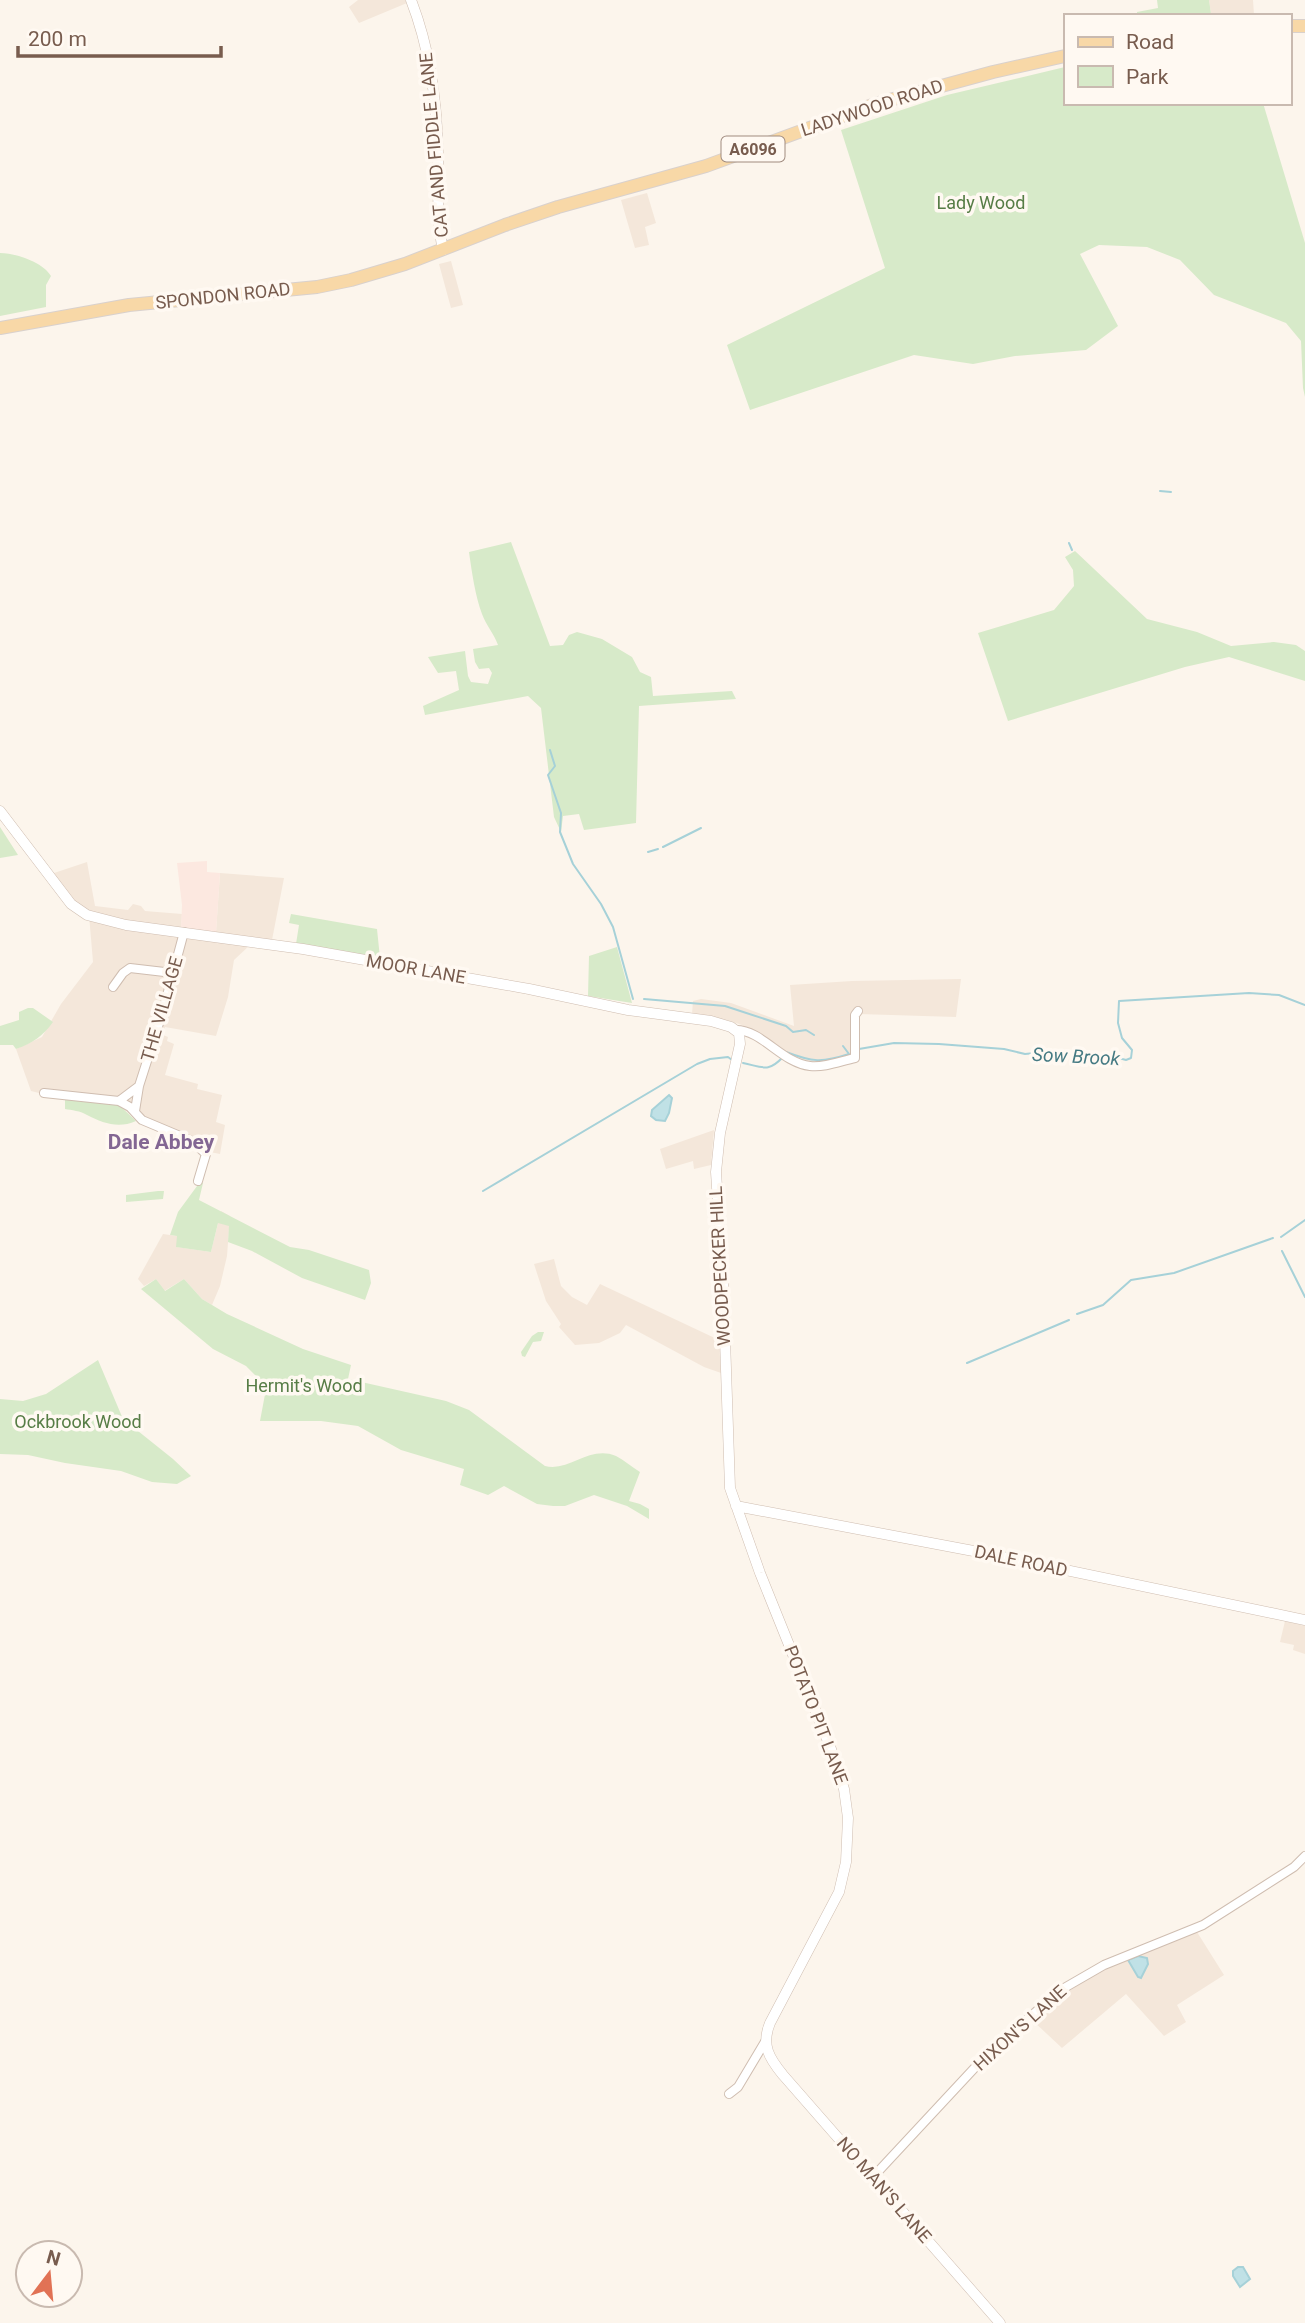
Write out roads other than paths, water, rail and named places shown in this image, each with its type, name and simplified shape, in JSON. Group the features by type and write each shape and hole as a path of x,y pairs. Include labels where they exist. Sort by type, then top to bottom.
{"main road":[{"name":"LADYWOOD ROAD","path":"443,250 558,207 706,166 875,104 981,75 1064,56"},
{"name":"SPONDON ROAD","path":"0,328 129,305 317,287 360,278 443,250"}],"street":[{"name":"CAT AND FIDDLE LANE","path":"411,0 428,53 438,149 439,222 443,250"},
{"name":"MOOR LANE","path":"0,811 71,904 94,917 126,925 303,948 628,1010 711,1021 736,1030"},
{"name":"THE VILLAGE","path":"135,1111 139,1086 184,932"},
{"path":"113,987 125,970 130,968 173,973"},
{"path":"736,1030 749,1033 792,1060 815,1067 855,1058 855,1016 859,1011"},
{"name":"WOODPECKER HILL","path":"736,1030 740,1044 720,1133 716,1172 723,1280 729,1478 736,1506"},
{"path":"119,1101 139,1086"},
{"path":"44,1093 119,1101 135,1111 142,1120 187,1138 204,1151 206,1157 198,1181"},
{"name":"DALE ROAD","path":"736,1506 984,1553 1305,1620"},
{"name":"POTATO PIT LANE","path":"729,2094 738,2087 765,2040 771,2023 839,1892 846,1862 847,1808 831,1749 736,1506"},
{"name":"HIXON'S LANE","path":"873,2177 981,2061 1059,1991 1104,1965 1203,1925 1294,1867 1305,1856"},
{"path":"752,2059 769,2057 765,2040"},
{"name":"NO MAN'S LANE","path":"769,2057 1000,2323"}],"water":[{"path":"669,1095 672,1098 665,1121 656,1120 651,1116 652,1110"},
{"path":"1138,1956 1147,1958 1148,1964 1141,1978 1128,1960"},
{"path":"1243,2267 1250,2279 1240,2287 1233,2276 1233,2271"}],"waterway":[{"path":"1160,491 1171,492"},
{"path":"1069,543 1072,550"},
{"path":"550,750 555,766 548,775 561,813 560,832 573,864 601,904 613,927 633,999"},
{"path":"663,847 701,828"},
{"path":"648,852 658,849"},
{"name":"Sow Brook","path":"859,1049 894,1043 939,1044 1004,1049 1025,1054 1056,1051 1080,1055 1104,1054 1126,1060 1131,1058 1132,1050 1122,1038 1118,1023 1119,1001 1249,993 1279,995 1305,1005"},
{"path":"644,999 725,1006 786,1026 793,1032 806,1030 814,1035"},
{"name":"Sow Brook","path":"786,1052 803,1058 824,1060 849,1054 843,1046"},
{"name":"Sow Brook","path":"483,1191 697,1064 710,1059 728,1057 732,1060"},
{"name":"Sow Brook","path":"743,1063 769,1067 783,1057"},
{"path":"1281,1237 1305,1220"},
{"path":"1077,1314 1103,1305 1131,1280 1174,1273 1273,1238"},
{"path":"1282,1251 1305,1297"},
{"path":"967,1363 1069,1320"}],"district":[{"name":"Dale Abbey","path":"161,1142"}],"park label":[{"name":"Lady Wood","path":"981,203"},
{"name":"Hermit's Wood","path":"304,1386"},
{"name":"Ockbrook Wood","path":"78,1422"}]}
